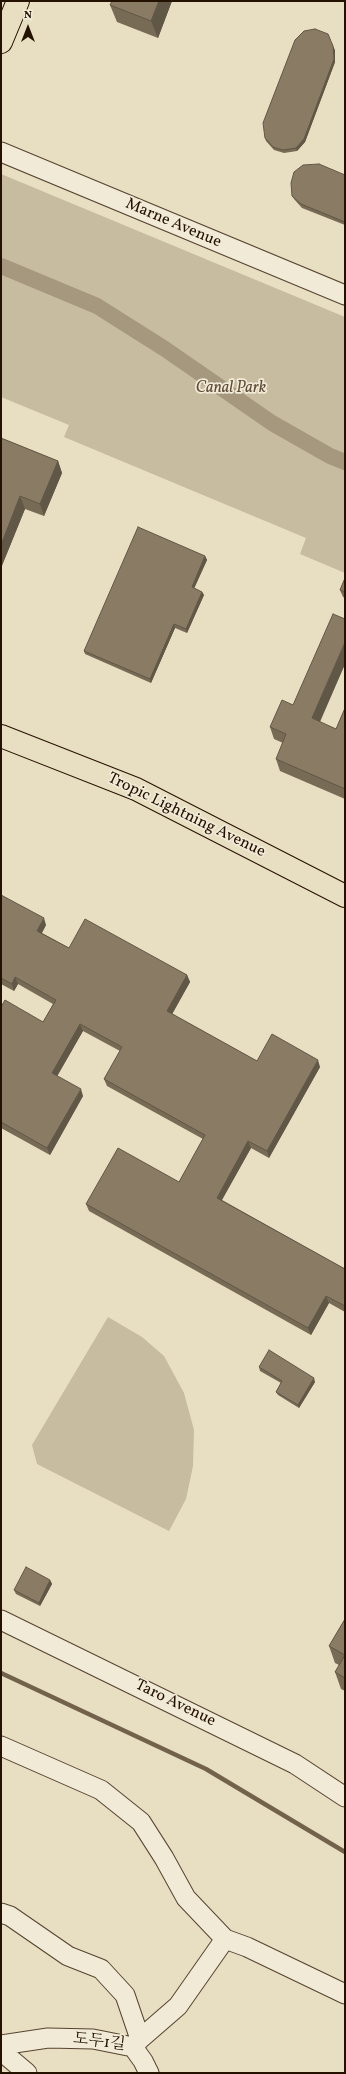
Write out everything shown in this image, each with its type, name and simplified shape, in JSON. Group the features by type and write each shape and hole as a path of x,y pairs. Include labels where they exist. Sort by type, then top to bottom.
{"main road":[{"path":"1,42 18,1"},
{"name":"Tropic Lightning Avenue","path":"1,736 136,789 345,896"}],"street":[{"name":"Marne Avenue","path":"1,152 345,295"},
{"name":"Taro Avenue","path":"1,1620 295,1764 345,1797"},
{"path":"1,1746 101,1790 141,1822 164,1858 186,1898 225,1939 247,1947 345,1994"},
{"name":"도두1길","path":"1,1913 10,1916 68,1956 101,1969 126,1995 137,2043 48,2038 1,2045"},
{"path":"149,2073 137,2043 178,2006 225,1939"},
{"path":"1,2051 27,2073"}],"green space":[{"name":"Canal Park","path":"1,174 345,317 345,573 300,554 306,538 64,437 69,425 1,397"},
{"path":"108,1317 142,1337 164,1356 184,1393 194,1430 193,1466 186,1499 169,1531 37,1464 32,1445"}],"building":[{"path":"112,1 159,1 151,21 110,5"},
{"path":"315,29 328,34 333,46 334,59 304,139 296,148 283,150 273,147 265,138 263,123 295,40 304,31"},
{"path":"319,164 345,175 345,222 301,204 292,196 291,183 294,172 303,165"},
{"path":"1,438 58,461 40,504 20,496 1,545"},
{"path":"138,527 205,556 192,587 202,592 186,629 174,624 150,679 84,651"},
{"path":"345,578 345,592 340,590"},
{"path":"333,614 345,619 345,642 312,718 336,729 345,708 345,789 276,759 286,734 270,727 282,700 293,705"},
{"path":"1,895 44,918 37,931 69,948 85,919 187,975 167,1011 257,1061 272,1034 318,1060 267,1151 248,1141 217,1198 345,1269 345,1306 326,1296 308,1328 86,1204 118,1148 179,1182 205,1135 104,1079 122,1047 80,1024 52,1073 81,1089 47,1148 1,1122 1,1007 5,1000 43,1022 56,1000 15,977 12,984 1,978"},
{"path":"269,1350 314,1378 298,1405 276,1392 282,1381 259,1367"},
{"path":"26,1567 50,1580 39,1603 14,1590"},
{"path":"345,1619 345,1655 329,1646"},
{"path":"345,1655 345,1678 335,1672"}],"waterway":[{"path":"1,266 97,306 165,349 272,423 330,456 345,462"},
{"path":"1,1673 206,1769 345,1852"}]}
